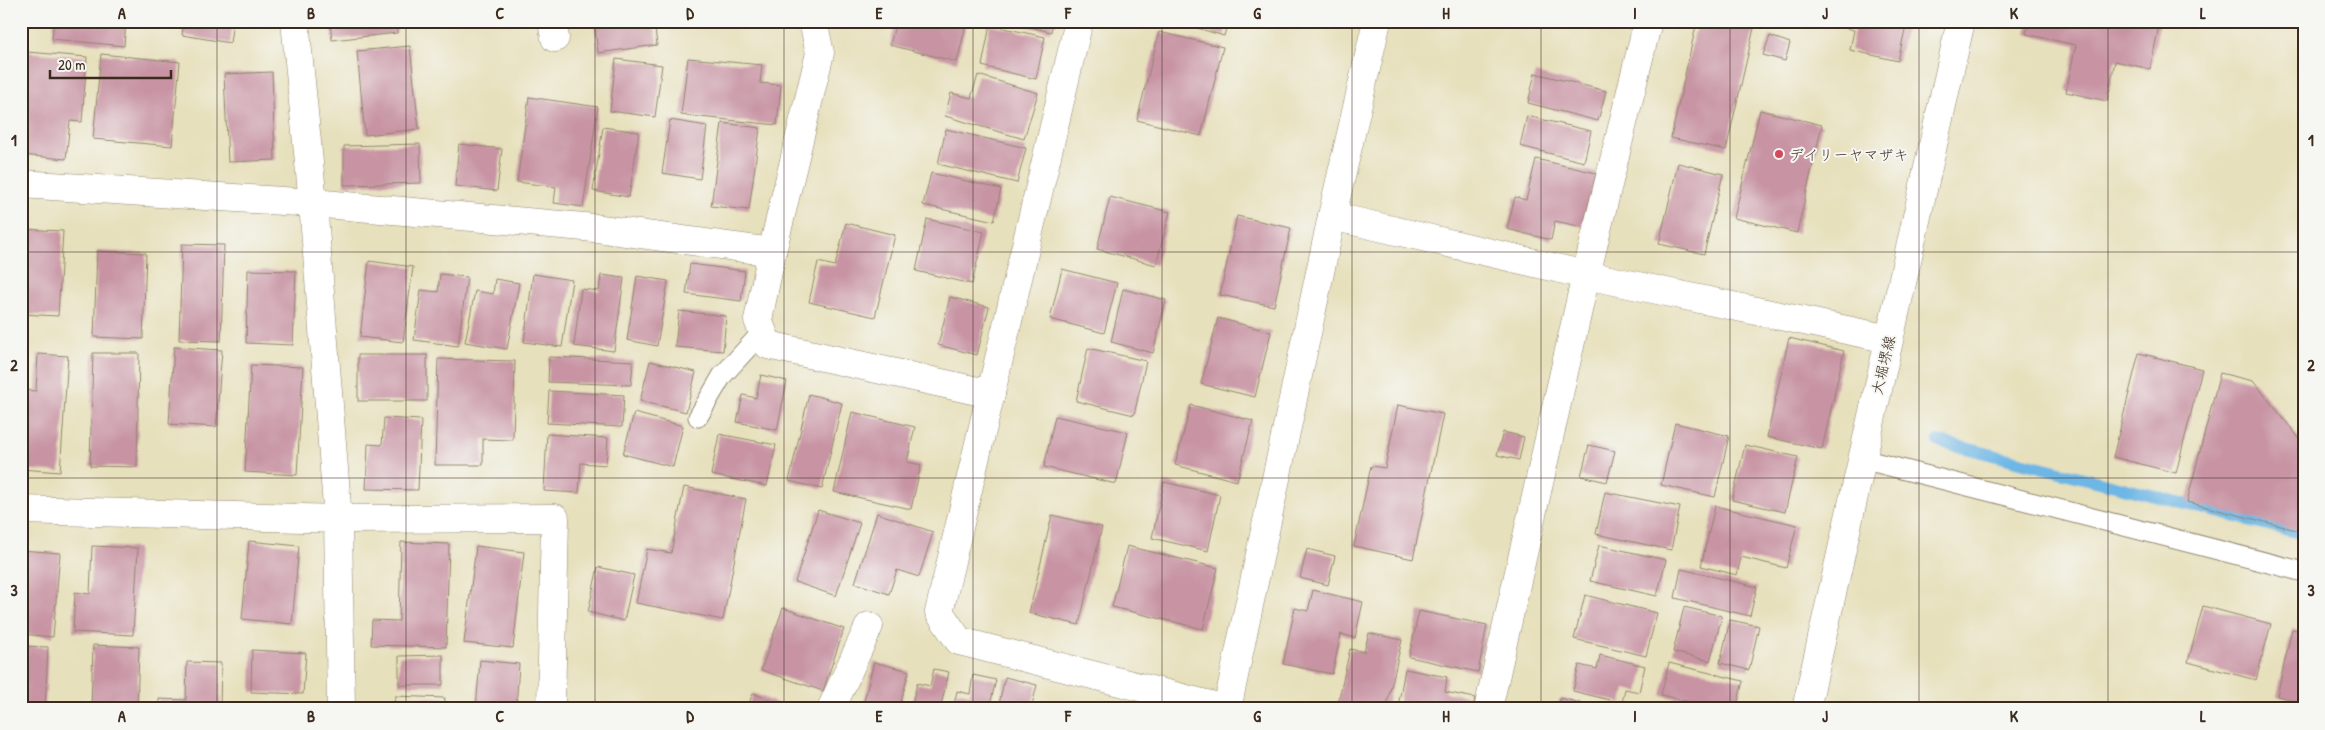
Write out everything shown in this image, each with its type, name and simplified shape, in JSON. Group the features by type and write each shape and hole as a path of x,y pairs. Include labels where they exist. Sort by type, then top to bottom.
{"street":[{"path":"295,21 313,203 338,518 341,709"},
{"path":"813,21 820,53 772,252 758,320 768,345 991,394"},
{"path":"1079,21 939,612 959,641 1227,709 1332,216 1377,21"},
{"path":"1488,709 1586,275 1648,21"},
{"name":"大堀堺線","path":"1806,709 1961,21"},
{"path":"21,184 313,203 595,228 772,252"},
{"path":"1332,216 1586,275 1889,339"},
{"path":"21,510 338,518 554,518 551,709"},
{"path":"831,709 869,626"}],"lane":[{"path":"698,417 722,376 762,331"},
{"path":"1862,459 2304,572"}],"building":[{"path":"54,21 126,21 124,46 52,39"},
{"path":"184,21 233,21 230,43 182,35"},
{"path":"330,21 396,21 397,33 332,40"},
{"path":"407,21 435,21 435,22 408,26"},
{"path":"594,21 654,21 657,45 598,53"},
{"path":"896,21 967,21 957,62 890,45"},
{"path":"1004,21 1053,21 1051,32"},
{"path":"1174,21 1228,21 1224,36"},
{"path":"1245,21 1269,21 1268,28"},
{"path":"1697,21 1723,21 1754,28 1726,150 1671,138"},
{"path":"1819,21 1907,21 1898,61 1850,50 1854,30"},
{"path":"2029,21 2160,21 2150,69 2115,61 2107,101 2066,92 2076,45 2026,34"},
{"path":"990,25 1045,37 1036,79 982,66"},
{"path":"1159,32 1223,47 1201,136 1137,120"},
{"path":"1770,36 1790,43 1785,61 1763,55"},
{"path":"410,46 419,129 365,135 357,51"},
{"path":"27,52 87,57 82,122 70,121 66,159 21,155 21,115"},
{"path":"101,54 180,62 172,146 93,139"},
{"path":"688,58 762,65 760,83 781,85 777,125 681,115"},
{"path":"616,59 662,65 655,117 610,111"},
{"path":"272,72 275,160 228,162 224,74"},
{"path":"1535,73 1606,91 1598,121 1528,103"},
{"path":"978,75 1038,93 1024,139 945,116 951,93 971,98"},
{"path":"529,97 598,107 583,207 554,203 556,187 517,182"},
{"path":"1760,110 1822,125 1797,233 1734,218"},
{"path":"1527,116 1591,131 1584,162 1520,146"},
{"path":"670,120 707,126 700,179 662,173"},
{"path":"722,123 760,128 749,210 711,206"},
{"path":"603,127 639,132 629,197 593,191"},
{"path":"946,129 1026,148 1017,183 938,164"},
{"path":"420,144 421,183 344,185 344,146"},
{"path":"459,144 502,149 497,191 455,186"},
{"path":"1536,159 1596,173 1583,227 1555,221 1551,240 1507,229 1515,197 1526,200"},
{"path":"1678,163 1723,174 1704,254 1659,244"},
{"path":"931,173 1001,189 994,221 923,205"},
{"path":"1110,197 1170,212 1156,265 1097,249"},
{"path":"1237,216 1291,228 1274,306 1220,295"},
{"path":"927,219 984,232 972,284 916,271"},
{"path":"846,223 895,235 875,317 809,302 818,262 835,266"},
{"path":"21,229 63,231 58,316 21,314"},
{"path":"182,244 224,245 221,341 179,340"},
{"path":"97,251 146,253 143,339 94,337"},
{"path":"369,261 413,267 403,342 360,337"},
{"path":"690,264 745,271 741,301 686,294"},
{"path":"1062,269 1117,283 1104,333 1050,319"},
{"path":"248,270 296,271 293,345 246,343"},
{"path":"440,274 467,277 458,346 414,340 421,290 438,292"},
{"path":"533,274 572,280 562,347 524,342"},
{"path":"601,275 624,278 614,351 574,346 581,289 599,291"},
{"path":"637,276 668,281 657,346 627,340"},
{"path":"495,279 519,283 507,349 465,342 475,291 493,294"},
{"path":"1123,289 1166,300 1153,353 1111,342"},
{"path":"950,297 989,307 977,355 938,345"},
{"path":"679,311 726,316 723,351 675,347"},
{"path":"1218,318 1271,332 1255,397 1201,384"},
{"path":"1789,338 1844,351 1822,449 1767,437"},
{"path":"174,347 222,350 216,427 169,424"},
{"path":"1088,348 1146,361 1134,415 1076,401"},
{"path":"93,353 139,353 137,467 90,466"},
{"path":"2139,353 2202,369 2176,473 2113,457"},
{"path":"38,354 68,356 60,472 21,469 21,390 36,391"},
{"path":"358,355 427,355 427,401 358,401"},
{"path":"549,357 633,361 631,385 548,382"},
{"path":"438,359 515,361 513,440 483,439 483,465 435,465"},
{"path":"650,361 696,372 686,412 640,401"},
{"path":"251,365 303,367 297,475 245,472"},
{"path":"2220,373 2253,381 2304,444 2304,532 2187,502"},
{"path":"761,375 787,381 777,430 737,422 743,395 756,398"},
{"path":"549,391 624,395 622,427 547,423"},
{"path":"809,394 842,403 822,489 789,481"},
{"path":"1191,405 1253,421 1237,481 1175,465"},
{"path":"1398,405 1443,414 1413,559 1354,546 1371,466 1385,468"},
{"path":"852,412 915,427 907,462 921,465 911,509 834,492"},
{"path":"634,413 683,426 673,467 623,454"},
{"path":"1055,416 1128,432 1116,484 1044,467"},
{"path":"384,418 421,420 418,490 366,489 368,444 382,445"},
{"path":"1675,423 1729,436 1715,497 1661,485"},
{"path":"1503,432 1524,437 1519,460 1497,455"},
{"path":"547,434 608,438 606,465 581,463 579,493 544,491"},
{"path":"719,434 776,445 767,486 711,475"},
{"path":"1589,445 1615,451 1607,482 1581,476"},
{"path":"1745,445 1798,457 1785,512 1732,500"},
{"path":"1164,482 1220,495 1208,551 1152,538"},
{"path":"684,487 746,499 723,620 636,603 647,549 671,553"},
{"path":"1605,492 1680,507 1671,550 1596,534"},
{"path":"1715,506 1797,525 1786,568 1741,557 1737,575 1701,566"},
{"path":"818,510 860,523 836,596 795,582"},
{"path":"877,513 933,532 919,577 897,570 889,594 855,583"},
{"path":"1052,515 1102,527 1079,625 1029,613"},
{"path":"249,541 299,546 292,624 242,619"},
{"path":"401,542 449,544 446,647 371,645 372,620 399,621"},
{"path":"1599,545 1666,560 1657,596 1590,581"},
{"path":"92,546 138,548 133,635 73,632 75,592 90,594"},
{"path":"476,546 524,552 513,648 464,643"},
{"path":"1127,546 1218,568 1203,629 1112,607"},
{"path":"1307,549 1335,556 1328,585 1300,578"},
{"path":"21,550 60,553 53,637 21,634"},
{"path":"598,567 634,575 624,621 588,612"},
{"path":"1681,569 1757,587 1750,616 1675,598"},
{"path":"1313,590 1363,602 1355,638 1341,634 1332,674 1283,664 1295,608 1308,611"},
{"path":"1585,595 1657,613 1646,656 1574,639"},
{"path":"2203,606 2271,624 2256,680 2188,662"},
{"path":"1684,607 1722,616 1710,661 1673,652"},
{"path":"783,608 844,629 823,691 761,670"},
{"path":"1419,611 1487,625 1478,672 1409,657"},
{"path":"1730,620 1759,626 1749,670 1720,663"},
{"path":"2292,629 2304,632 2304,703 2277,696"},
{"path":"1369,633 1402,640 1386,709 1363,709 1338,703 1350,649 1364,652"},
{"path":"93,645 139,647 137,709 91,709"},
{"path":"21,646 48,647 45,709 21,709"},
{"path":"252,650 306,653 303,694 251,692"},
{"path":"443,655 443,685 399,685 399,656"},
{"path":"1600,655 1645,666 1639,692 1625,689 1622,703 1573,691 1579,665 1597,669"},
{"path":"480,660 519,664 516,709 476,709"},
{"path":"187,662 221,663 220,709 159,709 159,699 186,700"},
{"path":"874,662 909,671 899,709 862,709"},
{"path":"1669,663 1743,681 1736,709 1718,709 1661,695"},
{"path":"934,669 949,672 940,709 911,709 917,683 930,686"},
{"path":"1405,669 1447,677 1445,692 1475,698 1473,709 1398,707"},
{"path":"973,675 996,680 989,709 953,709 957,691 970,694"},
{"path":"1005,677 1037,685 1031,709 1019,709 999,704"},
{"path":"753,693 790,709 747,709"},
{"path":"395,696 445,698 444,709 394,709"},
{"path":"1560,698 1603,708 1603,709 1557,709"},
{"path":"252,704 319,706 319,709 251,709"}],"waterway":[{"path":"1938,441 2304,534"}],"place":[{"name":"デイリーヤマザキ","path":"1779,154"}]}
